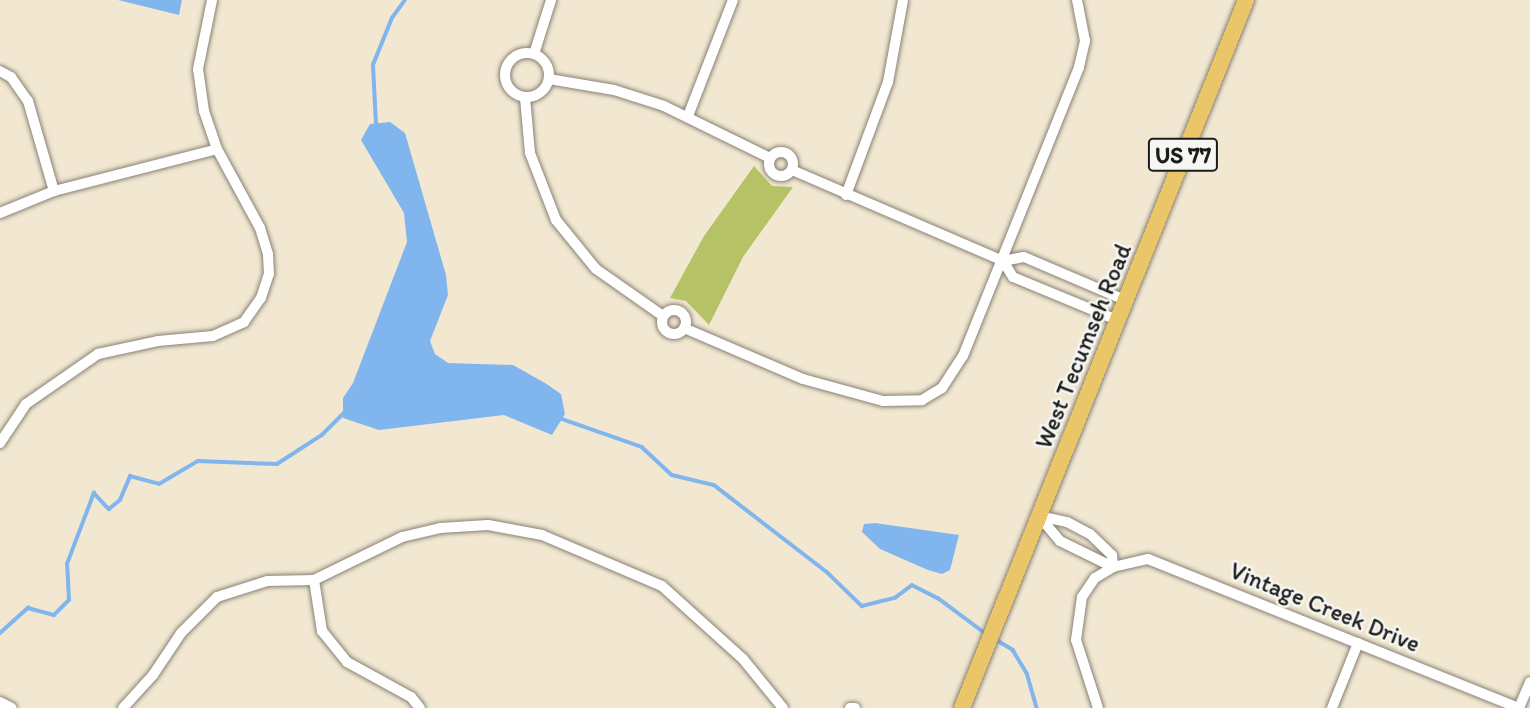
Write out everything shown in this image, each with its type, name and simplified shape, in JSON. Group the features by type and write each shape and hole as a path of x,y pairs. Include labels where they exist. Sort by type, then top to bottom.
{"main road":[{"name":"West Tecumseh Road","path":"962,708 1246,0"}],"street":[{"path":"0,443 26,404 98,354 136,344 213,336 244,322 261,298 269,274 268,254 248,204 217,149 204,111 198,69 201,40 212,0"},
{"path":"534,54 551,0"},
{"path":"688,116 733,0"},
{"path":"846,195 888,82 903,0"},
{"path":"684,328 818,384 883,401 922,400 942,388 957,369 1003,261 1083,53 1077,0"},
{"path":"534,54 547,65 549,79 538,95 525,98 512,91 505,72 517,56 534,54"},
{"path":"0,71 11,77 28,101 54,191"},
{"path":"549,79 637,96 688,116 770,158 786,153 793,161 792,170 786,175 774,174 770,158"},
{"path":"525,98 530,153 555,220 596,268 663,316 666,331 676,334 684,328 685,317 679,311 663,316"},
{"path":"0,214 54,191 217,149"},
{"path":"792,170 1003,261 1024,257 1125,300"},
{"path":"1003,261 1013,277 1117,320"},
{"path":"1039,516 1060,541 1113,567"},
{"path":"1039,516 1067,522 1090,534 1112,555 1113,567"},
{"path":"122,708 153,675 181,634 217,597 267,580 314,580 402,537 440,528 488,526 542,535 662,586 743,659 783,708"},
{"name":"Vintage Creek Drive","path":"1113,567 1148,559 1163,563 1519,708"},
{"path":"1098,708 1076,640 1077,615 1095,578 1113,567"},
{"path":"314,580 322,631 339,652 348,662 411,697 420,708"},
{"path":"1332,708 1358,643"},
{"path":"1519,708 1530,682"},
{"path":"0,702 12,708"}],"green space":[{"path":"754,166 772,186 793,187 743,257 709,325 686,301 670,298 704,236"}],"water":[{"path":"118,0 182,0 179,15"},
{"path":"390,122 405,133 446,275 448,295 430,341 435,354 448,363 513,365 561,394 565,414 552,435 504,415 379,430 343,418 343,398 353,383 407,242 404,213 361,140 370,124"},
{"path":"875,523 959,535 950,570 942,574 928,570 880,549 862,532 864,524"}],"waterway":[{"path":"376,125 373,65 392,18 405,0"},
{"path":"0,633 28,608 54,615 69,600 67,564 94,493 109,509 120,500 130,476 159,484 198,461 277,464 322,435 345,412"},
{"path":"559,418 642,447 672,475 714,485 827,572 862,606 895,598 912,585 938,598 985,633"},
{"path":"995,639 1013,650 1027,673 1037,708"}]}
